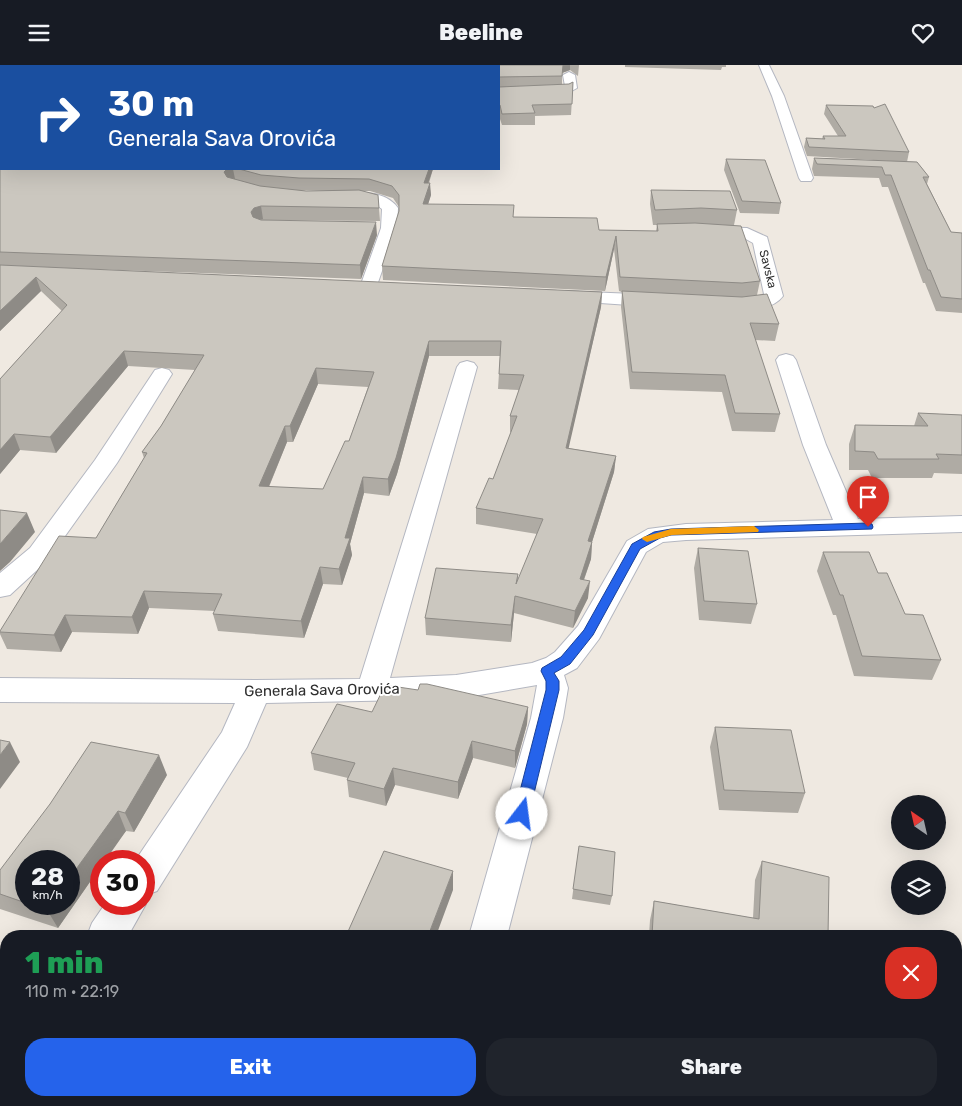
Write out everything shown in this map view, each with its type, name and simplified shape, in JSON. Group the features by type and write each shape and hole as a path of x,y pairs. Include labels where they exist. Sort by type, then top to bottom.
{"street":[{"path":"764,65 781,103 806,178"},
{"path":"500,93 564,91 570,88 569,75"},
{"path":"801,162 820,163"},
{"path":"323,197 370,198 384,202 390,208 389,228 369,287"},
{"path":"370,228 389,228"},
{"name":"Savska","path":"686,231 741,232 753,235 761,240 774,296 758,304 719,304"},
{"path":"349,286 389,287"},
{"path":"544,295 671,302"},
{"path":"786,360 826,477 849,527"},
{"path":"372,689 467,367"},
{"path":"0,588 38,554 105,463 162,374"},
{"name":"Generala Sava Orovića","path":"0,690 255,692 424,689 507,680 547,671 566,661 589,632 628,558 636,547 645,540 671,532 962,525"},
{"path":"490,930 547,718 553,690 552,681 547,671"},
{"path":"155,862 236,738 255,692"},
{"path":"110,930 120,915"}],"building":[{"path":"500,65 563,65 562,76 500,77"},
{"path":"573,82 572,104 532,105 535,113 502,114 500,87 569,84"},
{"path":"885,104 909,152 809,147 806,138 825,139 823,136 846,136 826,105 873,106 874,108"},
{"path":"814,158 917,162 929,177 923,177 951,232 962,233 962,299 941,297 930,270 928,270 891,175 885,175 882,167 817,164"},
{"path":"726,159 765,160 781,203 742,201"},
{"path":"0,170 226,170 224,172 227,177 260,186 306,191 359,190 378,195 379,208 261,206 254,208 251,212 253,217 261,220 376,222 360,265 0,252"},
{"path":"243,170 429,170 424,183 430,183 423,204 514,205 513,217 597,218 599,230 658,231 657,224 695,223 741,226 760,281 742,283 620,277 616,236 606,277 382,266 399,211 399,195 392,186 369,179 299,178 261,175"},
{"path":"651,190 730,191 737,210 701,208 655,210"},
{"path":"0,265 602,292 566,448 616,456 588,541 592,542 580,579 590,581 575,611 515,596 511,625 425,618 436,568 518,574 516,584 543,519 476,508 489,478 493,479 517,416 510,416 524,375 499,374 501,341 429,341 396,458 388,479 363,477 345,538 350,538 339,569 320,567 301,621 213,614 222,594 144,591 132,617 65,615 54,635 0,632 59,536 96,538 147,453 142,452 161,426 204,355 124,351 50,437 14,434 0,450 0,379 67,305 36,277 0,311","holes":["316,368 374,372 349,441 345,441 323,489 259,486 285,426 290,426"]},
{"path":"622,291 742,297 767,294 779,324 750,323 780,414 735,413 725,375 632,372"},
{"path":"918,413 962,415 962,455 936,454 939,459 878,459 874,452 855,451 855,425 928,426"},
{"path":"0,510 27,513 0,544"},
{"path":"698,548 748,551 757,604 704,601"},
{"path":"823,552 869,552 878,573 887,573 905,614 923,615 941,660 862,656 843,595 840,595"},
{"path":"420,684 528,707 515,751 472,741 458,782 393,768 384,789 347,780 355,763 311,753 337,704 372,712 385,685 418,690"},
{"path":"715,727 791,730 805,793 724,790"},
{"path":"0,740 10,742 0,755"},
{"path":"91,742 159,755 125,813 118,811 80,864 80,850 15,850 50,804"},
{"path":"579,846 615,852 612,896 573,889"},
{"path":"15,850 15,899 0,894 0,870"},
{"path":"384,851 453,871 430,930 349,930"},
{"path":"762,861 829,877 828,930 652,930 654,901 759,919"}],"slow traffic":[{"path":"647,539 671,532 754,530"}],"route":[{"path":"522,814 553,690 552,681 547,671 566,661 589,632 628,558 636,547 645,540 671,532 868,527"}]}
